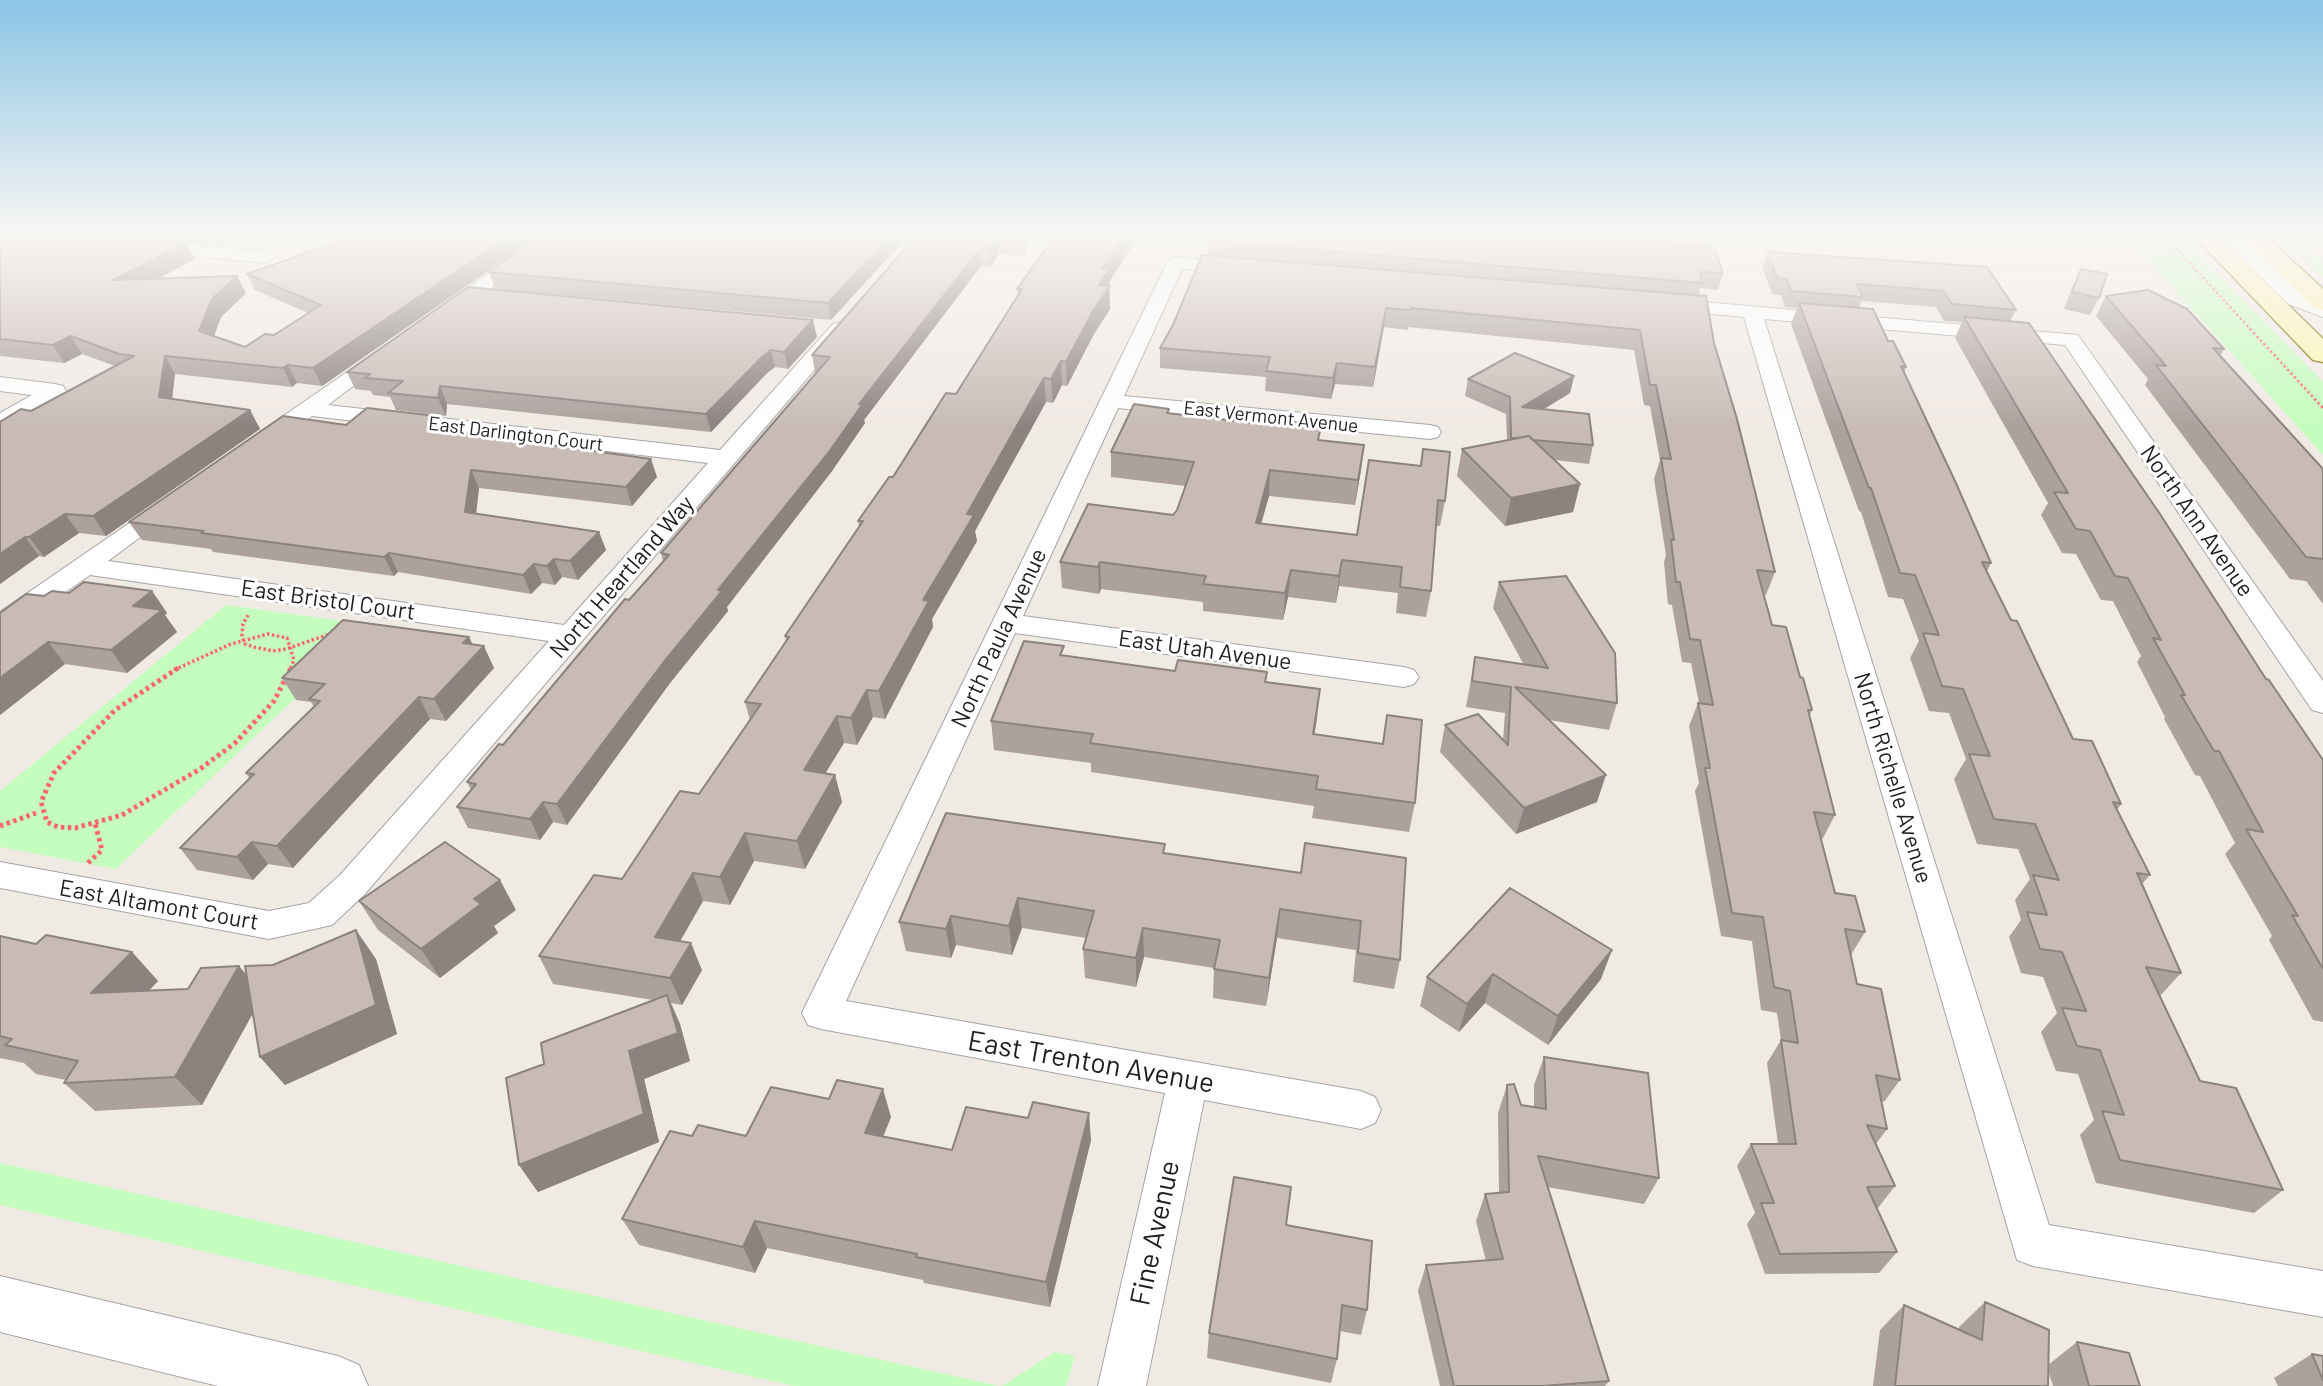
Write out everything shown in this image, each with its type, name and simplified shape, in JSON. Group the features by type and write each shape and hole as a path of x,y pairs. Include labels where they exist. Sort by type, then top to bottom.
{"main road":[{"path":"2267,298 2323,354"}],"street":[{"path":"426,325 466,298"},
{"name":"North Paula Avenue","path":"821,1013 1160,298"},
{"path":"2295,298 2323,310"},
{"path":"1656,304 1752,312"},
{"name":"North Heartland Way","path":"318,915 352,885 856,309"},
{"name":"North Ann Avenue","path":"1752,312 2071,339 2323,703"},
{"name":"North Richelle Avenue","path":"1752,312 2034,1244 2323,1294"},
{"path":"811,327 838,330"},
{"path":"251,449 404,341"},
{"path":"0,384 55,391 0,422"},
{"name":"East Vermont Avenue","path":"1111,401 1430,432"},
{"name":"East Darlington Court","path":"307,409 726,458"},
{"path":"0,625 184,495"},
{"name":"East Bristol Court","path":"85,566 572,635"},
{"name":"East Utah Avenue","path":"1006,623 1405,677"},
{"name":"East Altamont Court","path":"0,875 269,925 318,915"},
{"name":"East Trenton Avenue","path":"821,1013 1361,1110"},
{"name":"Fine Avenue","path":"1122,1386 1188,1079"},
{"path":"0,1304 338,1386"}],"path":[{"path":"2222,298 2323,408"},
{"path":"249,614 241,630 245,644 273,651 291,648 330,634 342,626"},
{"path":"268,634 279,635 287,638 291,648 294,660 287,680 274,701 235,743 156,797 122,815 75,828 58,827 47,822 41,802 54,774 115,710 147,687 211,652 243,639 268,634"},
{"path":"0,826 36,813"},
{"path":"88,864 102,850 95,823"}],"green space":[{"path":"2182,298 2240,298 2323,382 2323,455"},
{"path":"226,605 372,625 116,869 0,847 0,791"},
{"path":"0,1163 999,1386 794,1386 0,1205"},
{"path":"1055,1352 1075,1356 1066,1386 1002,1386"}],"building":[{"path":"0,298 213,298 199,331 245,347 265,334 274,335 321,305 304,298 418,298 313,368 288,365 283,368 165,356 159,397 250,410 93,516 65,514 0,554 0,422 21,409 31,411 134,356 119,354 71,336 53,345 0,339"},
{"path":"453,298 580,298 813,320 784,352 771,350 763,356 706,414 440,386 438,398 388,393 403,381 365,378 370,374 347,372"},
{"path":"770,298 833,298 828,303"},
{"path":"862,298 942,298 859,404 862,405 829,452 718,590 722,591 663,663 557,804 543,802 530,819 457,807 476,784 467,782 499,744 503,745 625,599 629,600 669,555 661,553 830,357 812,355"},
{"path":"1017,298 1102,298 1066,362 1061,361 1051,379 1044,378 967,514 974,515 923,600 929,601 879,691 867,690 851,718 837,716 804,770 835,775 797,841 745,833 720,877 693,873 655,937 691,943 670,978 539,956 594,875 622,879 680,791 699,794 761,704 745,702 789,637 785,636 863,521 858,521 889,477 893,477 946,393 956,394"},
{"path":"1184,298 1706,298 1714,343 1737,419 1775,572 1757,570 1772,625 1786,627 1800,677 1803,678 1812,710 1808,710 1835,815 1814,812 1835,893 1855,896 1865,932 1845,929 1857,984 1881,989 1900,1080 1876,1075 1887,1129 1867,1125 1895,1186 1867,1187 1897,1252 1780,1254 1761,1203 1774,1203 1751,1144 1796,1144 1781,1040 1798,1043 1790,991 1774,987 1763,917 1732,913 1705,768 1710,768 1698,703 1713,705 1700,640 1690,639 1680,582 1676,582 1671,540 1674,540 1661,458 1671,459 1656,385 1650,385 1640,330 1411,308 1386,308 1375,367 1337,363 1333,378 1266,371 1270,357 1160,348"},
{"path":"1948,298 2008,298 2016,310 1952,304"},
{"path":"2107,298 2164,298 2187,309 2224,349 2213,348 2323,469 2323,559 2306,557 2156,365 2166,366"},
{"path":"1799,303 1873,309 1888,341 1893,341 1906,367 1901,366 1991,563 1982,562 2011,620 2017,621 2073,739 2092,741 2121,804 2113,802 2150,875 2137,873 2181,973 2146,967 2200,1081 2236,1088 2283,1190 2120,1160 2102,1111 2124,1115 2100,1050 2077,1046 2062,1008 2086,1011 2062,952 2040,949 2027,912 2047,915 2033,875 2059,880 2035,824 1994,819 1969,754 1990,756 1963,689 1942,686 1923,633 1939,635 1915,575 1900,573 1871,488"},
{"path":"1964,317 2029,323 2323,760 2323,969 2292,915 2298,916 2246,829 2263,832 2219,751 2214,751 2181,695 2185,695 2153,638 2161,640 2128,578 2115,576 2090,531 2076,529 2054,492 2068,493"},
{"path":"1515,353 1574,376 1522,407 1589,414 1593,445 1533,440 1529,436 1511,438 1510,397 1468,379"},
{"path":"1134,404 1169,409 1167,413 1252,423 1253,416 1321,426 1318,440 1364,445 1358,480 1270,470 1256,523 1357,535 1369,460 1421,466 1423,449 1450,452 1445,501 1438,500 1431,591 1400,587 1402,567 1342,560 1339,576 1291,570 1285,593 1203,584 1206,576 1100,562 1098,567 1060,562 1088,504 1173,515 1177,510 1194,462 1111,452"},
{"path":"367,408 436,416 434,429 651,459 626,487 471,470 465,512 599,532 570,561 554,559 547,566 534,564 523,575 389,553 384,557 129,522 283,416 346,425"},
{"path":"1529,436 1580,484 1511,498 1462,449"},
{"path":"1566,576 1615,653 1617,703 1515,687 1606,775 1524,808 1445,725 1478,714 1508,745 1511,687 1472,681 1475,657 1548,668 1499,582"},
{"path":"84,582 152,591 133,606 162,610 111,650 48,642 0,678 0,613 26,594 44,596 52,591 69,593"},
{"path":"343,620 469,637 463,643 484,646 434,699 419,697 277,846 252,842 237,857 180,848 254,774 246,773 320,701 309,699 325,684 282,678"},
{"path":"1024,641 1064,646 1060,655 1175,671 1178,660 1267,672 1265,682 1320,689 1313,734 1383,744 1387,715 1422,720 1415,803 1316,789 1318,776 1090,743 1093,734 991,721"},
{"path":"946,813 1165,844 1163,853 1301,873 1305,843 1406,858 1400,960 1358,953 1361,921 1280,909 1269,978 1214,969 1220,940 1143,928 1136,958 1083,949 1094,911 1018,898 1009,926 951,916 946,929 899,922"},
{"path":"445,842 500,880 474,899 481,904 421,949 359,901"},
{"path":"1510,888 1612,950 1558,1016 1493,974 1467,1004 1427,977"},
{"path":"356,930 376,1005 260,1057 245,966 273,965"},
{"path":"46,935 132,952 91,993 188,989 201,968 239,966 175,1077 64,1083 78,1061 5,1045 12,1039 0,1036 0,936 36,944"},
{"path":"667,995 678,1033 629,1051 644,1114 519,1165 506,1078 544,1064 541,1043"},
{"path":"1544,1057 1648,1073 1659,1178 1538,1156 1609,1381 1542,1386 1454,1386 1426,1265 1503,1259 1485,1194 1509,1192 1507,1085 1514,1084 1521,1105 1546,1109"},
{"path":"837,1080 883,1089 865,1133 952,1150 966,1107 1028,1118 1033,1102 1089,1113 1046,1282 916,1257 917,1254 755,1221 743,1247 622,1219 670,1131 692,1136 698,1125 746,1136 771,1087 829,1099"},
{"path":"1234,1177 1291,1187 1286,1225 1372,1241 1367,1310 1342,1305 1337,1359 1209,1333"},
{"path":"1985,1302 2049,1330 2048,1386 1895,1386 1904,1305 1982,1340"},
{"path":"2077,1342 2129,1353 2140,1386 2089,1386"},
{"path":"2312,1354 2323,1356 2323,1380"}]}
